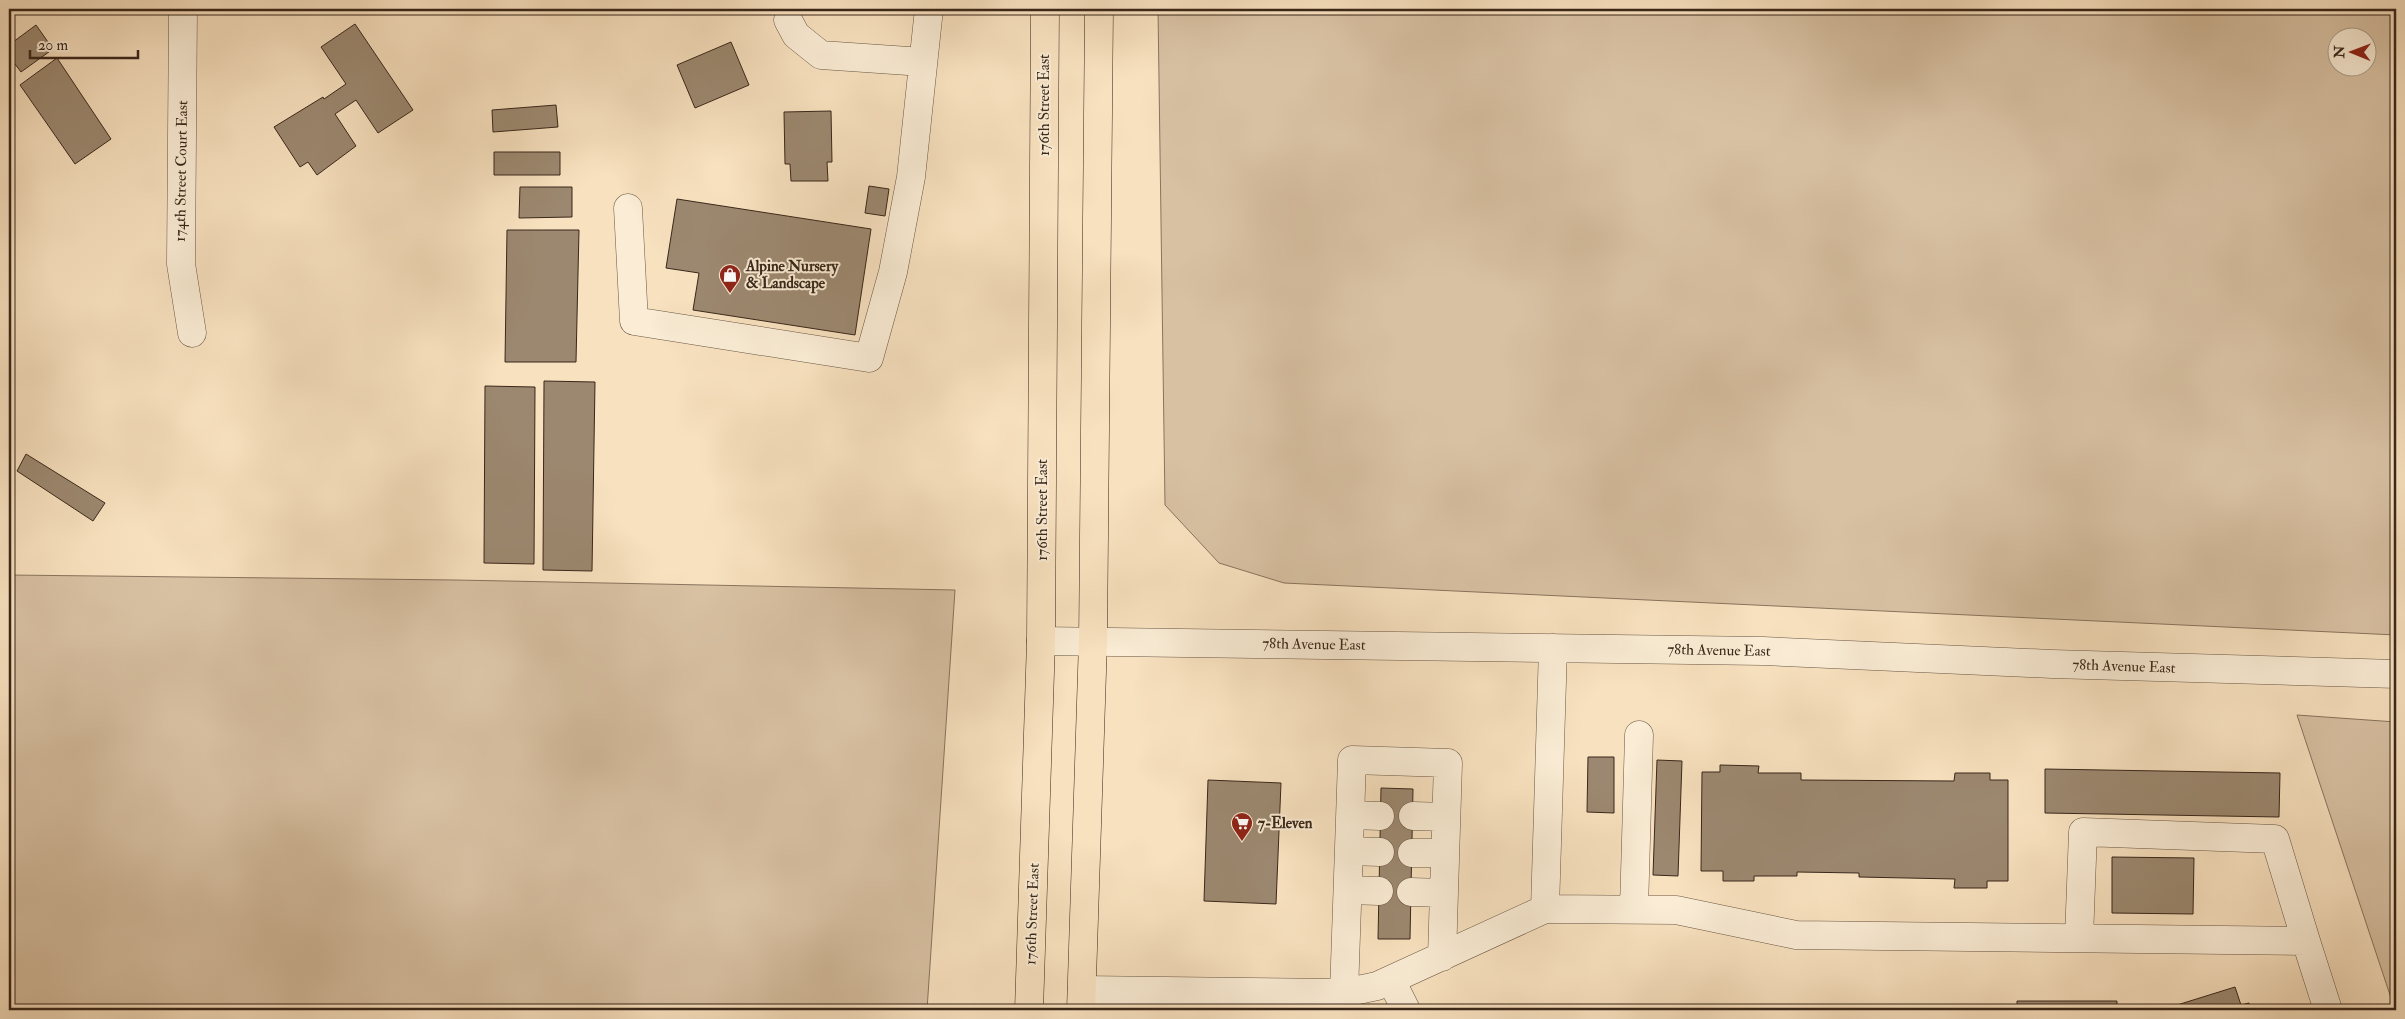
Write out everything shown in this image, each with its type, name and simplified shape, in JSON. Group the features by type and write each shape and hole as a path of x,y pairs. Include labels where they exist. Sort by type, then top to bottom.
{"main road":[{"name":"176th Street East","path":"1029,1010 1041,641 1045,9"},
{"path":"1081,1000 1092,641 1099,9"}],"street":[{"name":"174th Street Court East","path":"183,9 180,264 192,333"},
{"path":"628,208 634,321 869,358 893,272 911,177 929,9"},
{"path":"788,20 796,35 821,55 923,62"},
{"name":"78th Avenue East","path":"1041,641 1763,651 2052,664 2396,674"},
{"path":"1545,909 1553,648"},
{"path":"1634,909 1639,735"},
{"path":"1344,993 1352,760 1448,763 1442,957"},
{"path":"1351,815 1380,816"},
{"path":"1413,816 1446,817"},
{"path":"2079,938 2083,832 2275,839 2328,1010"},
{"path":"1349,851 1380,852"},
{"path":"1412,852 1445,853"},
{"path":"1348,890 1379,891"},
{"path":"1411,892 1443,892"},
{"path":"1081,1000 1363,991 1545,909 1676,910 1796,935 2306,941"},
{"path":"1391,980 1406,1010"}],"shaded area":[{"path":"1158,9 2396,9 2396,635 1284,583 1219,563 1165,505"},
{"path":"9,575 456,580 955,590 927,1010 9,1010"},
{"path":"2297,715 2396,722 2396,1010 2395,1010"},
{"path":"1554,1007 1643,1010 1554,1010"}],"building":[{"path":"355,24 413,110 378,133 356,100 335,114 356,146 317,175 308,162 300,167 274,127 323,97 324,99 346,84 321,47"},
{"path":"36,25 53,49 21,72 9,56 9,45"},
{"path":"731,42 749,85 695,108 677,65"},
{"path":"57,58 111,139 75,164 20,85"},
{"path":"556,105 558,127 493,132 492,110"},
{"path":"831,111 832,162 827,162 828,181 791,181 790,164 785,164 784,112"},
{"path":"494,152 560,152 560,175 494,175"},
{"path":"869,186 889,189 885,216 865,213"},
{"path":"520,187 572,187 572,217 519,218"},
{"path":"677,199 871,229 855,335 693,310 699,273 666,268"},
{"path":"507,230 579,230 576,362 505,362"},
{"path":"544,381 595,382 592,571 543,570"},
{"path":"485,386 535,387 534,564 484,563"},
{"path":"26,454 105,503 93,521 17,471"},
{"path":"1588,757 1614,757 1614,813 1587,812"},
{"path":"1657,760 1682,761 1678,876 1653,875"},
{"path":"1720,765 1759,766 1758,773 1801,773 1801,780 1954,781 1955,773 1990,773 1990,780 2008,780 2008,881 1987,881 1987,888 1954,888 1955,879 1859,877 1859,873 1797,872 1797,876 1754,876 1754,881 1723,881 1723,871 1701,871 1702,772 1720,772"},
{"path":"2045,769 2280,773 2279,817 2045,813"},
{"name":"7-Eleven","path":"1208,780 1281,783 1276,904 1204,901"},
{"path":"1381,788 1413,789 1410,939 1378,939"},
{"path":"2112,857 2194,858 2193,914 2112,913"},
{"path":"2235,987 2241,1005 2249,1003 2251,1010 2161,1010"},
{"path":"2017,1001 2117,1001 2117,1010 2017,1010"}],"place":[{"name":"Alpine Nursery & Landscape","path":"730,294"},
{"name":"7-Eleven","path":"1242,842"}]}
